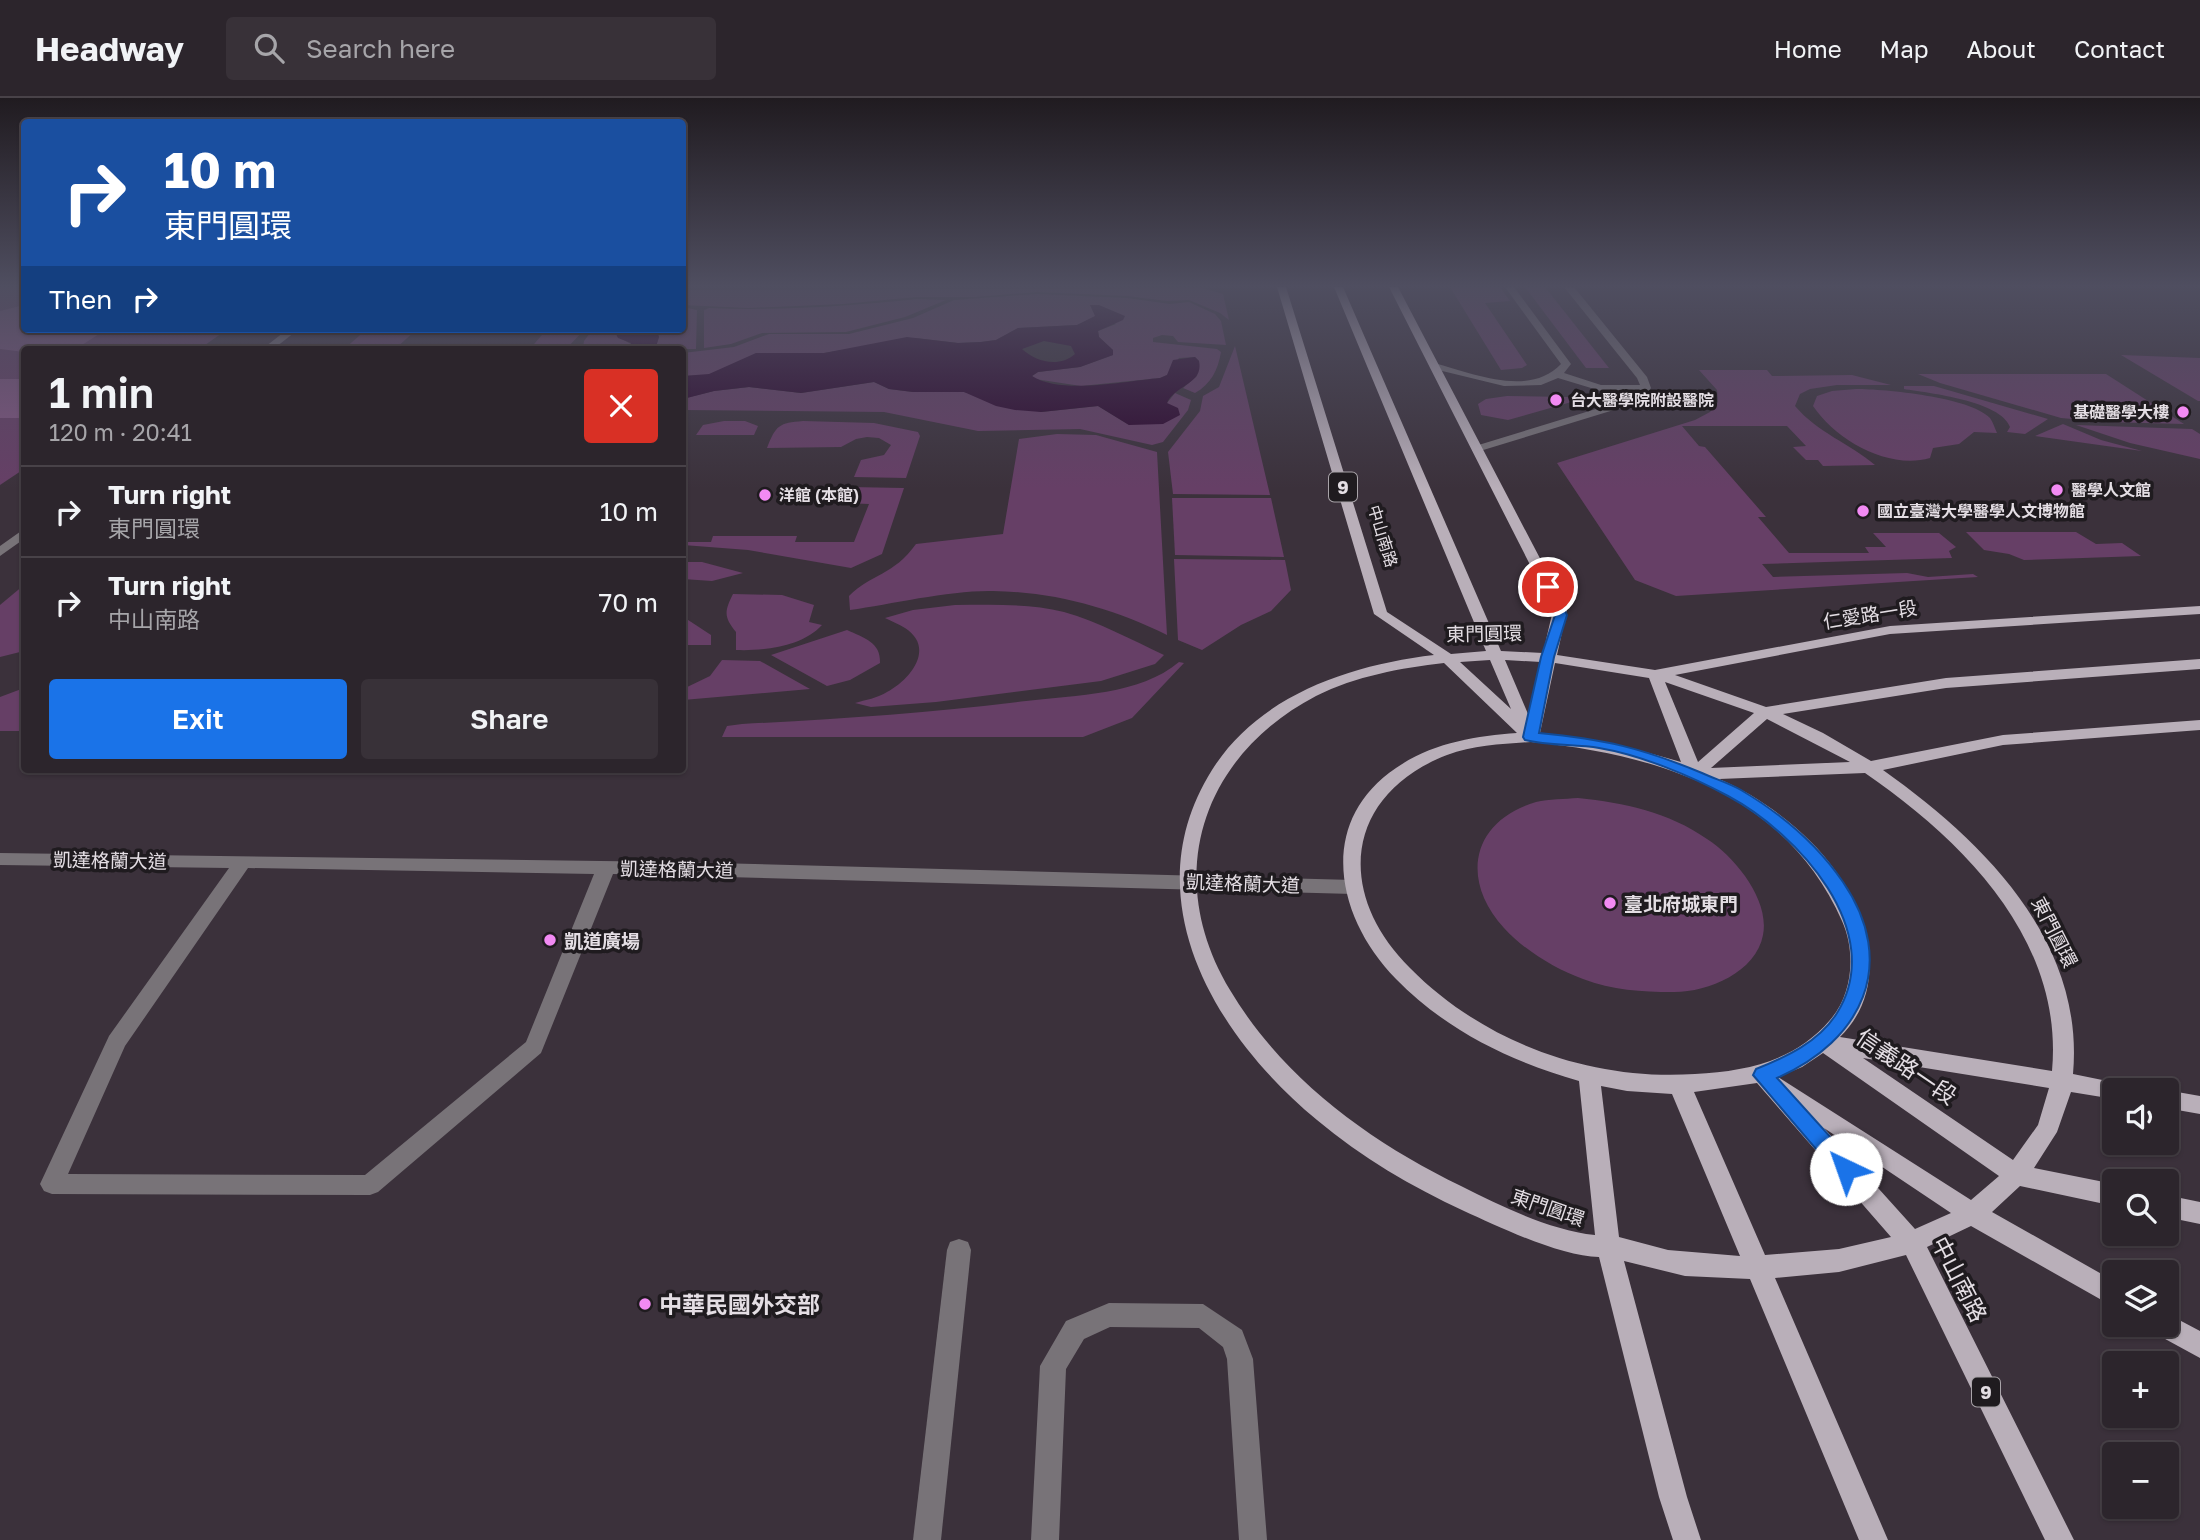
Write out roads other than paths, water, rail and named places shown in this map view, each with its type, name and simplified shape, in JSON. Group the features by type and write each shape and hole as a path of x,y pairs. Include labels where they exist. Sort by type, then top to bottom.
{"main road":[{"name":"中山南路","path":"1302,354 1381,614 1446,657 1531,737"},
{"path":"1367,354 1531,737"},
{"path":"1428,354 1560,610 1531,737"},
{"name":"仁愛路一段","path":"1656,675 1890,629 2200,610"},
{"name":"東門圓環","path":"1496,655 1548,657 1656,675 1711,691 1765,712 1818,737 1870,767 1918,802 1963,841 2001,885 2031,931 2054,981 2064,1031 2063,1082 2048,1130 2017,1175 1972,1213 1912,1243 1840,1261 1758,1268 1672,1263 1608,1246 1583,1245 1499,1216 1420,1178 1352,1134 1294,1086 1249,1035 1217,985 1196,935 1186,881 1188,844 1199,805 1218,770 1243,740 1275,714 1312,692 1353,676 1398,665 1446,657 1496,655"},
{"path":"1694,774 1765,712 1946,683 2200,664"},
{"path":"1656,675 1694,774"},
{"path":"1694,774 1870,767 2003,740 2200,725"},
{"path":"1531,737 1599,743 1647,755 1694,774 1734,793 1793,835 1836,885 1850,913 1859,940 1861,969 1855,995 1843,1020 1823,1042 1796,1061 1763,1075 1680,1086 1589,1076 1501,1044 1461,1023 1399,970 1378,943 1362,915 1353,887 1350,861 1352,836 1361,814 1375,794 1393,777 1440,752 1468,744 1531,737"},
{"name":"信義路一段","path":"1823,1042 2102,1088"},
{"name":"信義路一段","path":"1823,1042 2017,1175 2102,1193"},
{"name":"中山南路","path":"1763,1075 1912,1243 2060,1540"},
{"path":"1763,1075 1972,1213 2102,1289"},
{"path":"1589,1076 1608,1246 1687,1540"},
{"path":"1680,1086 1874,1540"},
{"path":"2179,1101 2200,1104"},
{"path":"2179,1209 2200,1213"},
{"path":"2179,1333 2200,1345"}],"street":[{"path":"1434,366 1489,382 1544,383 1560,375 1566,364 1559,354"},
{"path":"1624,354 1642,377 1646,388"},
{"path":"1560,375 1600,388 1623,391 1646,388"},
{"path":"1476,449 1626,403 1640,396 1646,388"},
{"path":"0,552 21,535"},
{"name":"凱達格蘭大道","path":"0,859 606,868 1353,887"},
{"path":"243,862 116,1042 52,1184 370,1185 534,1046 606,868"},
{"path":"927,1540 959,1250"},
{"path":"1045,1540 1053,1366 1074,1329 1109,1315 1203,1316 1233,1339 1240,1359 1253,1540"}],"place":[{"name":"台大醫學院附設醫院","path":"1556,400"},
{"name":"基礎醫學大樓","path":"2183,412"},
{"name":"醫學人文館","path":"2057,490"},
{"name":"洋館 (本館)","path":"765,495"},
{"name":"國立臺灣大學醫學人文博物館","path":"1863,511"},
{"name":"臺北府城東門","path":"1610,903"},
{"name":"凱道廣場","path":"550,940"},
{"name":"中華民國外交部","path":"645,1304"}]}
